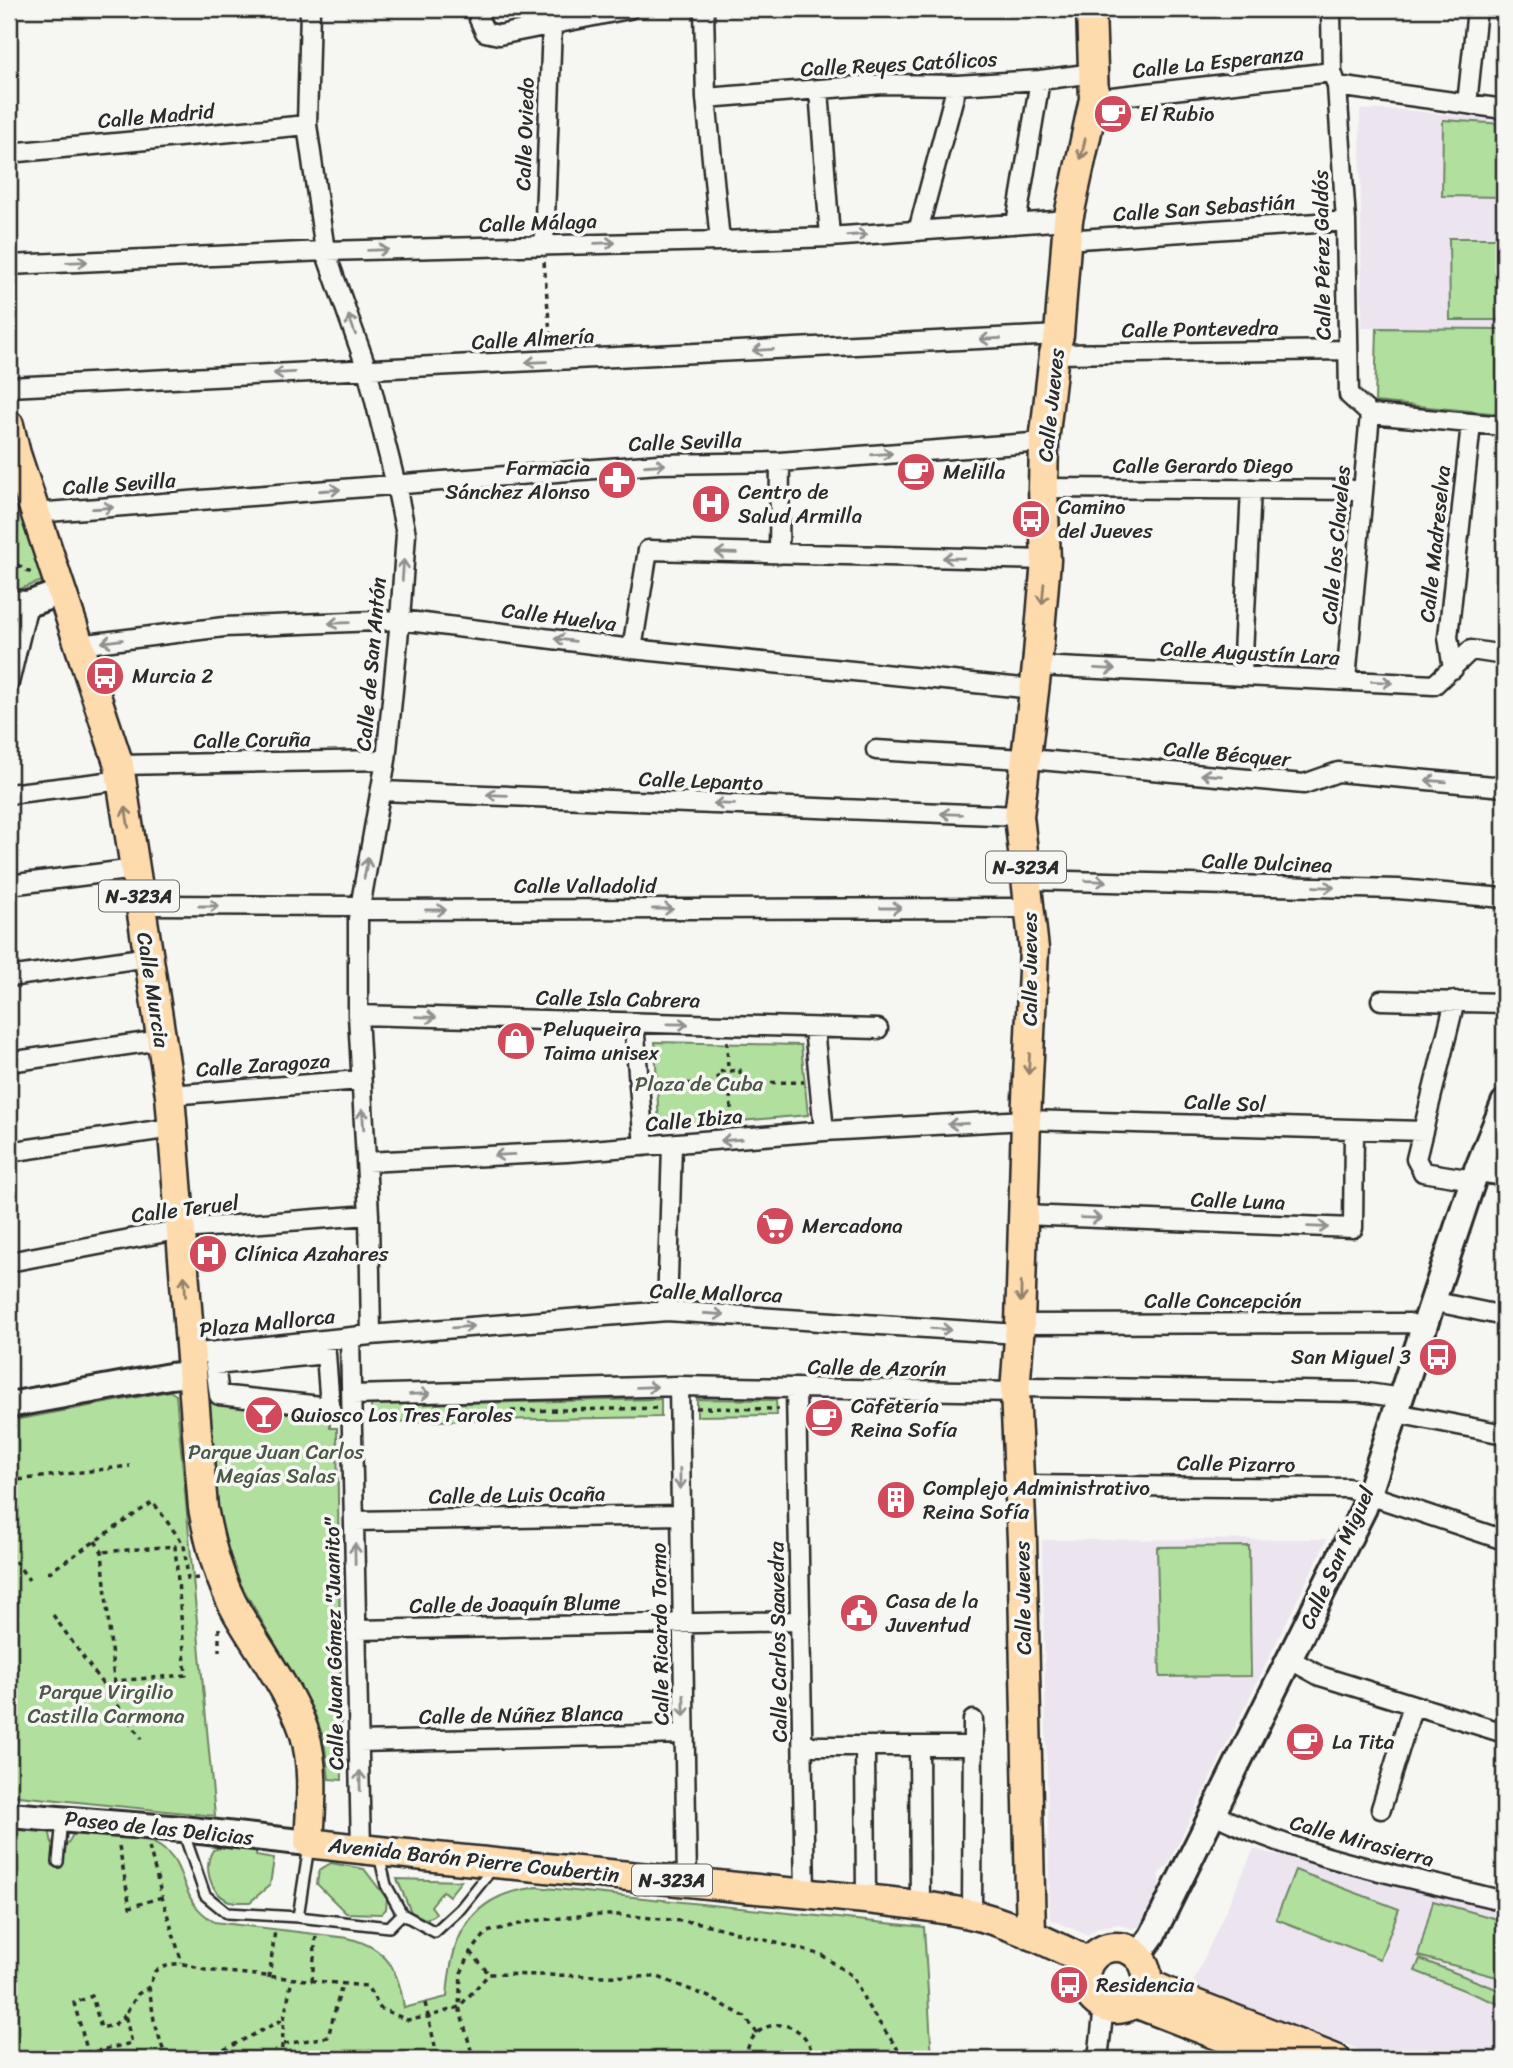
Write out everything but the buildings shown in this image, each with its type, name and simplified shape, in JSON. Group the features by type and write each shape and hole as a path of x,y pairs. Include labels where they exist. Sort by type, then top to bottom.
{"main road":[{"name":"Calle Jueves","path":"1031,1935 1022,1540 1015,1392 1034,949 1019,816 1046,560 1044,442 1066,230 1094,86 1091,9"},
{"name":"N-323A","path":"9,425 12,456"},
{"name":"Calle Murcia","path":"12,456 35,513 120,772 170,1095 182,1228 190,1364"},
{"name":"N-323A","path":"190,1364 203,1508 210,1543 220,1577 236,1611 293,1707 303,1730 309,1753 311,1784 309,1843"},
{"name":"Avenida Barón Pierre Coubertin","path":"309,1843 920,1907 972,1915 1031,1935 1088,1962"},
{"path":"1109,1947 1126,1948 1138,1955 1145,1965 1141,1993 1125,2008 1104,2007 1095,2002 1084,1982 1088,1962 1098,1952 1109,1947"},
{"path":"1141,1993 1279,2059"},
{"path":"1141,1993 1189,2002 1336,2059"}],"street":[{"name":"Calle de San Antón","path":"310,9 307,125 325,251 367,369 397,485 406,534 386,760 359,906 358,1015 369,1215 371,1335"},
{"path":"478,9 485,32 499,35 629,9"},
{"path":"704,9 706,98 720,242"},
{"name":"Calle Pérez Galdós","path":"1331,9 1346,221 1349,395 1370,414"},
{"path":"1468,104 1477,9"},
{"name":"Calle Oviedo","path":"544,246 552,24"},
{"name":"Calle La Esperanza","path":"1094,86 1335,79 1504,109"},
{"path":"1016,223 1040,80"},
{"name":"Calle Reyes Católicos","path":"706,98 883,84 957,85 1040,80 1094,86"},
{"path":"918,230 957,85"},
{"path":"819,90 830,237"},
{"name":"Calle Madrid","path":"9,153 307,125"},
{"name":"Calle San Sebastián","path":"1066,230 1346,221"},
{"name":"Calle Málaga","path":"9,265 325,251 720,242 1016,223 1066,230"},
{"name":"Calle Pontevedra","path":"1056,345 1347,350"},
{"name":"Calle Almería","path":"9,387 552,361 1056,345"},
{"path":"1370,414 1504,426"},
{"name":"Calle los Claveles","path":"1346,680 1370,414"},
{"name":"Calle Madreselva","path":"1453,669 1448,637 1471,424"},
{"name":"Calle Sevilla","path":"35,513 659,464 780,462 1044,442"},
{"path":"779,554 780,462"},
{"name":"Calle Gerardo Diego","path":"1043,488 1363,490"},
{"path":"1242,675 1251,489"},
{"path":"632,649 648,551 1046,560"},
{"path":"9,683 18,603 62,592"},
{"name":"Calle Huelva","path":"79,645 224,627 400,620 632,649 1035,677"},
{"name":"Calle Augustín Lara","path":"1035,677 1242,675 1434,685 1471,650 1504,655"},
{"name":"Calle Bécquer","path":"876,750 1027,759 1304,783 1338,772 1504,787"},
{"name":"Calle Coruña","path":"9,794 120,772 386,760"},
{"name":"Calle Lepanto","path":"381,791 1019,816"},
{"path":"9,885 135,869"},
{"name":"Calle Dulcinea","path":"1028,880 1398,889 1504,898"},
{"name":"Calle Valladolid","path":"141,905 359,906 368,910 1030,908"},
{"path":"9,977 149,957"},
{"path":"1381,1000 1504,1003"},
{"path":"1455,1001 1416,1159 1423,1172 1475,1175 1504,1173"},
{"name":"Calle Isla Cabrera","path":"358,1015 878,1029"},
{"path":"634,1023 644,1146"},
{"path":"814,1028 824,1131"},
{"path":"9,1062 161,1040"},
{"name":"Calle Zaragoza","path":"170,1095 360,1080"},
{"name":"Calle San Miguel","path":"1138,1955 1152,1937 1364,1508 1431,1301 1475,1175 1504,1103"},
{"name":"Calle Sol","path":"1026,1120 1423,1131"},
{"name":"Calle Ibiza","path":"366,1163 644,1146 824,1131 1026,1120"},
{"path":"9,1152 172,1128"},
{"name":"Calle Luna","path":"1023,1215 1353,1228 1354,1130"},
{"path":"667,1311 672,1144"},
{"name":"Calle Teruel","path":"9,1262 182,1228 369,1215"},
{"path":"1431,1301 1504,1316"},
{"name":"Calle Mallorca","path":"371,1335 667,1311 1019,1329"},
{"name":"Calle Concepción","path":"1019,1329 1409,1323 1424,1328"},
{"name":"Plaza Mallorca","path":"190,1364 371,1335"},
{"name":"Plaza Mallorca","path":"349,1338 352,1395"},
{"name":"Plaza Mallorca","path":"326,1354 330,1407 219,1395 215,1365 326,1354"},
{"path":"9,1405 170,1376 190,1364"},
{"name":"Calle de Azorín","path":"352,1395 679,1386 1015,1392 1027,1387 1361,1392 1391,1395 1398,1405 1504,1434"},
{"name":"Calle Ricardo Tormo","path":"679,1386 687,1882"},
{"name":"Calle Carlos Saavedra","path":"796,1390 805,1894"},
{"name":"Calle Juan Gómez \"Juanito\"","path":"352,1395 359,1742 370,1851"},
{"name":"Calle Pizarro","path":"1019,1485 1348,1488 1504,1541"},
{"name":"Calle de Luis Ocaña","path":"355,1521 680,1514"},
{"name":"Calle de Joaquín Blume","path":"357,1630 801,1621"},
{"path":"1291,1660 1320,1676 1504,1733"},
{"path":"1381,1809 1413,1705"},
{"path":"972,1915 973,1720"},
{"name":"Calle de Núñez Blanca","path":"359,1742 684,1734"},
{"path":"803,1746 973,1746"},
{"path":"865,1746 866,1900"},
{"path":"919,1746 920,1907"},
{"name":"Calle Mirasierra","path":"1212,1813 1287,1846 1504,1901"},
{"name":"Paseo de las Delicias","path":"9,1815 182,1829 309,1843"},
{"path":"1098,2059 1104,2007"}],"lane":[{"path":"58,1862 62,1818"},
{"path":"182,1829 205,1895 228,1913 389,1927 402,1914"},
{"path":"298,1917 309,1843"},
{"path":"370,1851 402,1914 435,1933 461,1908 498,1862"}],"path":[{"path":"544,246 552,361"},
{"path":"726,1025 728,1071"},
{"path":"740,1070 741,1093 719,1095 718,1072 728,1071 740,1070"},
{"path":"740,1083 820,1082"},
{"path":"639,1084 718,1083"},
{"path":"730,1094 734,1139"},
{"path":"502,1411 670,1408"},
{"path":"690,1408 782,1409"},
{"path":"9,1481 130,1466"},
{"path":"48,1573 153,1502 184,1545 188,1579 205,1577"},
{"path":"95,1541 102,1552 114,1681"},
{"path":"102,1552 175,1546 186,1675 114,1681 106,1688"},
{"path":"9,1553 29,1580"},
{"path":"53,1615 142,1739"},
{"path":"119,1842 130,1907 162,1897"},
{"path":"140,1844 149,1847 182,1963"},
{"path":"478,2059 471,2050 459,2007 461,1973 471,1952 487,1932 532,1921 589,1915 620,1915 701,1923 822,1955 852,1976 869,2008 897,2048 900,2059"},
{"path":"268,1978 275,1930"},
{"path":"312,1981 316,1935"},
{"path":"471,1952 489,1974"},
{"path":"166,2059 154,2020 149,1987 155,1972 170,1964 182,1963 205,1970 268,1978 367,1986 380,2008 407,2020 428,2017 459,2007 489,1974 658,1977 709,1997 745,2017 757,2032"},
{"path":"281,2059 284,2019 292,1979"},
{"path":"284,2044 328,2037 342,1984"},
{"path":"124,2015 132,2043 88,2053 74,2003 92,1996 101,2028 114,2025 138,1994 149,1987"},
{"path":"425,2003 438,2059"},
{"path":"206,2059 284,2019"},
{"path":"746,2059 750,2041 757,2032 778,2024 799,2031 807,2039 813,2059"},
{"path":"522,2059 530,2059"}],"shaded area":[{"path":"1360,110 1404,110 1504,121 1504,329 1362,328"},
{"path":"1327,1539 1167,1866 1159,1873 1159,1888 1142,1924 1133,1929 1118,1924 1099,1927 1087,1935 1050,1919 1042,1540"},
{"path":"1254,1849 1504,1914 1504,2059 1395,2059 1374,2051 1372,2054 1191,1987"}],"green space":[{"path":"1443,120 1504,124 1504,197 1442,196"},
{"path":"1449,238 1504,238 1504,320 1450,320"},
{"path":"1377,328 1504,329 1502,414 1375,402"},
{"path":"9,471 48,579 9,593"},
{"name":"Plaza de Cuba","path":"655,1042 801,1045 808,1115 659,1128"},
{"name":"Parque Virgilio Castilla Carmona","path":"170,1391 176,1395 215,1816 9,1795 9,1421"},
{"name":"Parque Juan Carlos Megías Salas","path":"208,1394 330,1407 330,1428 337,1428 342,1780 329,1779 324,1740 314,1712 240,1583 228,1549 217,1511"},
{"path":"661,1399 661,1417 372,1422 371,1405"},
{"path":"697,1399 776,1400 777,1415 697,1416"},
{"path":"1249,1546 1251,1676 1160,1677 1157,1547"},
{"path":"9,1826 49,1829 52,1843 67,1845 75,1831 119,1834 148,1840 170,1856 194,1904 214,1922 348,1938 373,1948 395,1972 404,2008 447,1997 454,1952 465,1926 474,1915 503,1895 536,1887 924,1927 932,2059 9,2059"},
{"path":"224,1847 256,1850 256,1856 274,1859 270,1885 250,1902 227,1900 212,1884 208,1870 210,1856 213,1850"},
{"path":"331,1863 364,1869 387,1899 386,1909 381,1914 346,1913 317,1884 319,1870"},
{"path":"1295,1870 1399,1909 1380,1959 1276,1919"},
{"path":"397,1879 461,1881 449,1896 443,1891 431,1906 436,1913 425,1919 411,1912"},
{"path":"1433,1901 1504,1921 1504,1979 1418,1956"},
{"path":"1420,1959 1504,1992 1504,2006 1415,1971"}],"place":[{"name":"El Rubio","path":"1113,114"},
{"name":"Melilla","path":"916,472"},
{"name":"Farmacia Sánchez Alonso","path":"617,480"},
{"name":"Centro de Salud Armilla","path":"711,504"},
{"name":"Camino del Jueves","path":"1031,519"},
{"name":"Murcia 2","path":"105,676"},
{"name":"Peluqueira Taima unisex","path":"516,1041"},
{"name":"Mercadona","path":"775,1226"},
{"name":"Clínica Azahares","path":"208,1254"},
{"name":"San Miguel 3","path":"1438,1357"},
{"name":"Quiosco Los Tres Faroles","path":"264,1415"},
{"name":"Cafetería Reina Sofía","path":"824,1418"},
{"name":"Complejo Administrativo Reina Sofía","path":"896,1500"},
{"name":"Casa de la Juventud","path":"859,1613"},
{"name":"La Tita","path":"1305,1742"},
{"name":"Residencia","path":"1069,1985"}]}
